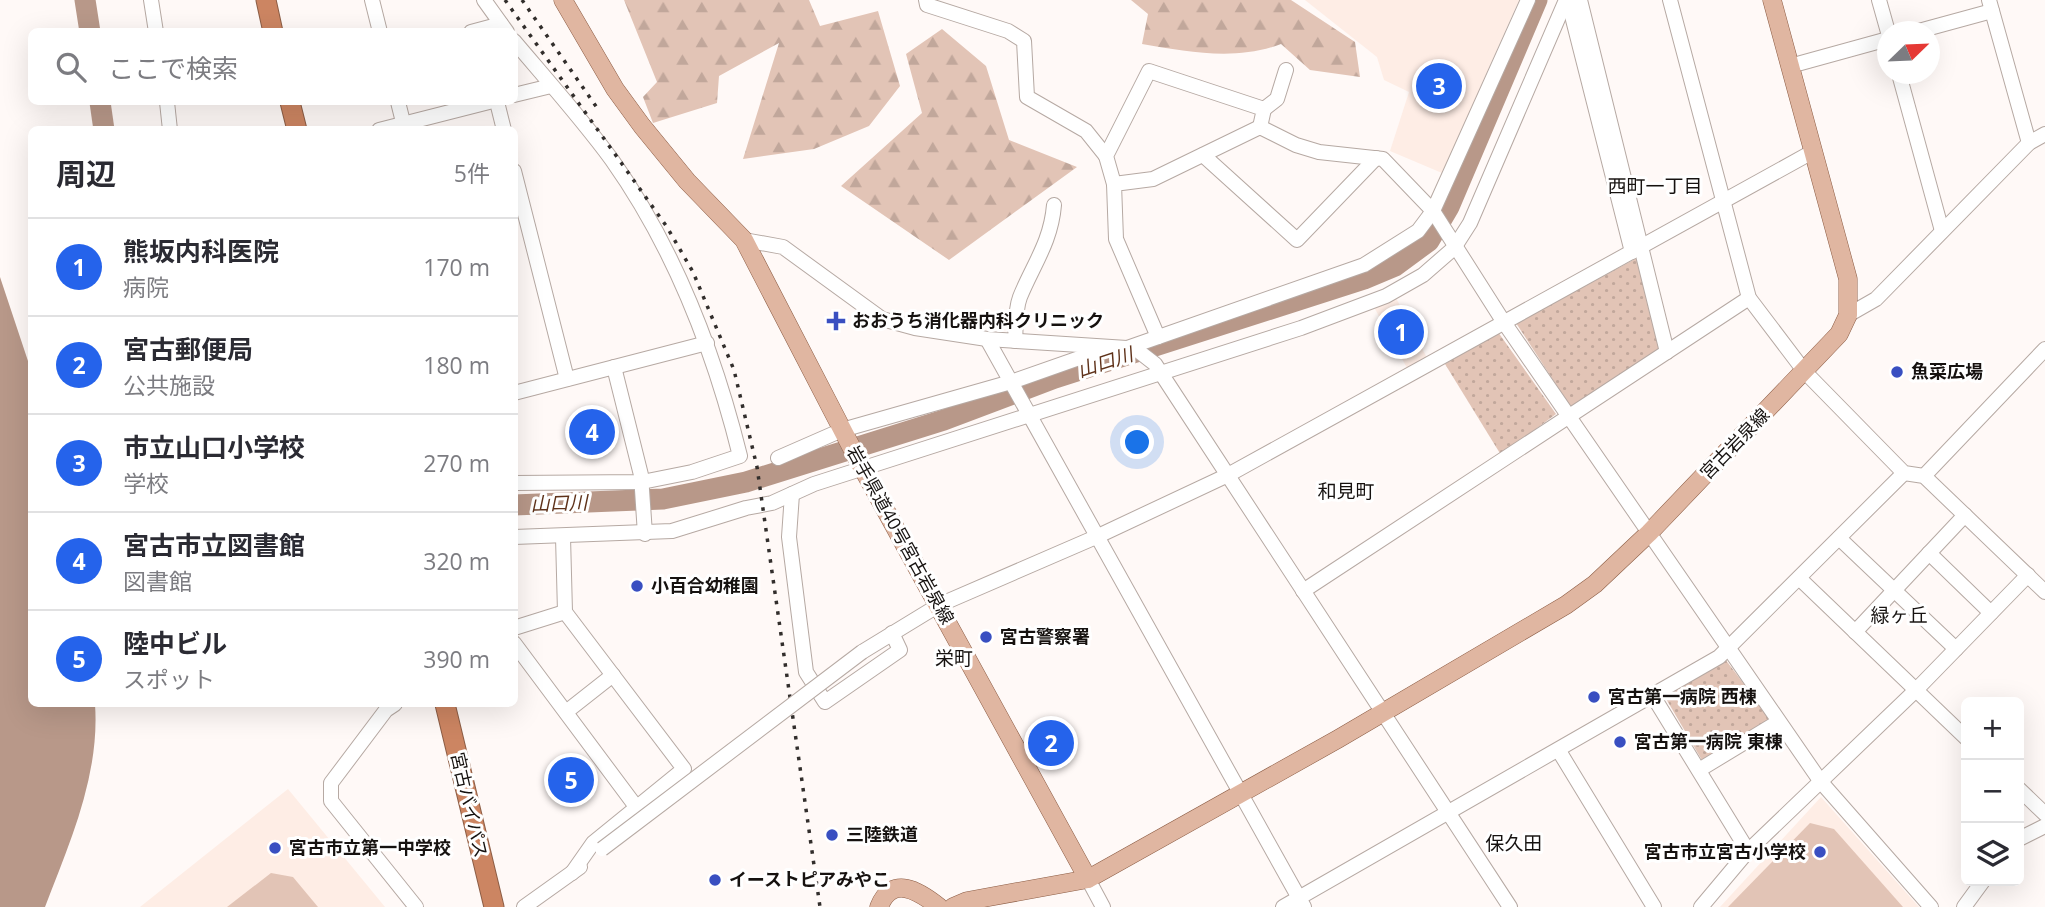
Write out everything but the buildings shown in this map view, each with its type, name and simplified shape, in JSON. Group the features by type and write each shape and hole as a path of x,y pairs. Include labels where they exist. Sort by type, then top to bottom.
{"highway":[{"path":"266,0 272,28"},
{"path":"291,105 296,126"},
{"name":"宮古バイパス","path":"446,707 494,907"}],"main road":[{"name":"岩手県道40号宮古岩泉線","path":"563,0 615,89 642,126 687,181 744,240 860,465 1088,879"},
{"path":"1772,0 1848,279 1848,314"},
{"name":"宮古岩泉線","path":"1240,793 1338,740 1566,605 1595,584 1649,533 1805,372 1839,334 1848,314"},
{"path":"953,907 967,901 1088,879 1240,793"},
{"path":"879,907 888,892 903,887 912,889 939,907"}],"street":[{"path":"151,0 155,28"},
{"path":"372,0 379,28"},
{"path":"484,0 504,28"},
{"path":"926,0 927,5 1008,31 1024,41 1027,97 1086,131 1106,156 1114,184 1116,239 1158,337"},
{"path":"744,240 783,247 882,319 915,328 987,339 1132,349 1158,337 1364,265 1418,231 1433,212 1528,0"},
{"path":"518,537 563,537 645,526 692,526 746,508 772,503 860,465 1157,368 1300,328 1386,296 1423,275 1470,223 1567,0"},
{"path":"1567,0 1667,352"},
{"path":"1580,0 1637,249"},
{"path":"1670,0 1749,298 1805,372 1904,473 1924,476 2045,592"},
{"path":"1879,0 1885,21"},
{"path":"1940,23 1990,5 2029,143"},
{"path":"1790,66 1877,42"},
{"path":"518,46 611,159 638,200 676,270 707,343 723,390 740,456 642,489 518,483"},
{"path":"1260,127 1264,109 1277,99 1286,70"},
{"path":"1106,156 1149,71 1264,109"},
{"path":"1902,84 1942,231"},
{"path":"518,94 551,86"},
{"path":"167,105 170,126"},
{"path":"399,105 404,126 478,105"},
{"path":"498,105 503,126"},
{"path":"1114,184 1153,179 1260,127"},
{"path":"1260,127 1296,145 1319,152 1383,159 1433,212 1503,321 1778,722 1821,782 1931,907"},
{"path":"1848,314 1877,299 2029,143 2045,134"},
{"path":"524,907 862,652 939,605 1096,537 1228,475 1814,151"},
{"path":"1203,155 1297,240 1376,158"},
{"path":"518,187 567,379"},
{"path":"1015,341 1019,300 1045,250 1052,226 1054,205"},
{"path":"1303,591 1749,298"},
{"path":"987,339 1302,902"},
{"path":"518,392 707,343"},
{"path":"778,458 844,434 1012,384 1110,347"},
{"path":"1132,349 1157,368 1510,907"},
{"path":"1924,476 2045,349"},
{"path":"614,367 642,489 645,526"},
{"path":"1283,907 1302,902 1728,650 1904,473"},
{"path":"792,494 789,537 806,672 825,702 900,650 892,633"},
{"path":"1855,632 1965,515"},
{"path":"563,537 565,612 684,769 593,843 572,873"},
{"path":"1839,538 1956,649"},
{"path":"1929,553 1991,612"},
{"path":"1701,907 1748,851 1916,690 2028,575"},
{"path":"1799,578 1961,733"},
{"path":"518,627 565,612"},
{"path":"518,648 637,808"},
{"path":"566,712 612,675"},
{"path":"1653,695 1748,851"},
{"path":"390,707 331,783 329,794 331,801 416,907"},
{"path":"1699,770 1778,722"},
{"path":"1559,751 1654,907"},
{"path":"2024,794 2045,814"},
{"path":"2024,836 2045,826"},
{"path":"1088,879 1103,907"},
{"path":"1964,907 1979,886"}],"shaded area":[{"path":"1305,0 1519,0 1442,173 1390,151 1409,92 1384,80 1377,57"},
{"path":"0,277 28,361 28,707 95,707 95,730 93,757 81,808 45,907 0,907"},
{"path":"1395,296 1427,358 1407,368 1374,307"},
{"name":"宮古市立第一中学校","path":"288,789 385,907 140,907"},
{"name":"宮古市立宮古小学校","path":"1821,797 1919,907 1720,907"}],"green space":[{"path":"624,0 809,0 820,26 878,11 900,86 869,126 814,149 743,159 779,43 719,76 717,103 653,123 643,97 657,82"},
{"path":"1131,0 1291,0 1355,42 1360,77 1310,70 1281,44 1230,54 1142,44 1148,14"},
{"path":"942,29 986,66 1009,140 1077,167 949,260 841,186 922,113 906,54"},
{"path":"1637,258 1660,353 1572,409 1516,323"},
{"path":"1498,332 1556,414 1501,455 1445,364"},
{"path":"1725,659 1772,721 1703,762 1665,697"},
{"name":"宮古市立宮古小学校","path":"1810,823 1834,829 1903,907 1728,907"},
{"path":"271,873 293,877 318,907 227,907"}],"waterway":[{"path":"85,0 89,28"},
{"name":"山口川","path":"518,505 663,499 746,482 944,420 1055,378 1364,279 1395,266 1429,241 1449,207 1537,0"},
{"path":"100,105 103,126"}],"railway":[{"path":"505,0 667,227 693,272 734,370 757,467 820,907"},
{"path":"522,0 600,112"}],"place":[{"name":"市立山口小学校","path":"1439,86"},
{"name":"おおうち消化器内科クリニック","path":"836,321"},
{"name":"熊坂内科医院","path":"1401,332"},
{"name":"魚菜広場","path":"1897,372"},
{"name":"宮古市立図書館","path":"592,432"},
{"name":"小百合幼稚園","path":"637,586"},
{"name":"宮古警察署","path":"986,637"},
{"name":"宮古第一病院 西棟","path":"1594,697"},
{"name":"宮古第一病院 東棟","path":"1620,742"},
{"name":"宮古郵便局","path":"1051,743"},
{"name":"陸中ビル","path":"571,780"},
{"name":"三陸鉄道","path":"832,835"},
{"name":"宮古市立第一中学校","path":"275,848"},
{"name":"宮古市立宮古小学校","path":"1820,852"},
{"name":"イーストピアみやこ","path":"715,880"}],"district":[{"name":"西町一丁目","path":"1655,186"},
{"name":"和見町","path":"1346,491"},
{"name":"緑ヶ丘","path":"1899,615"},
{"name":"栄町","path":"954,658"},
{"name":"保久田","path":"1514,843"}]}
